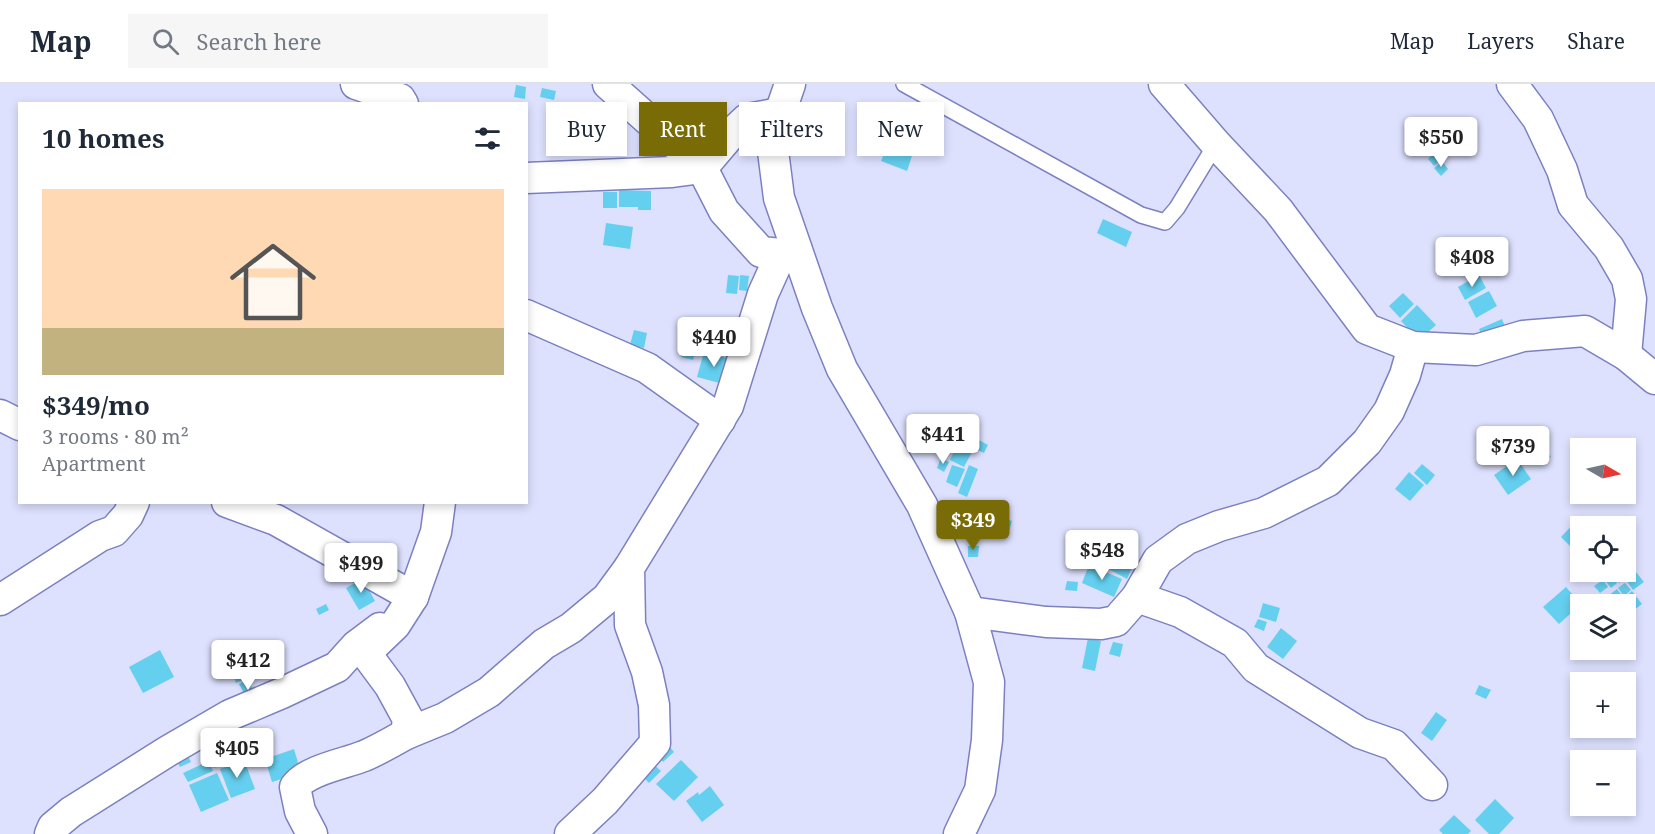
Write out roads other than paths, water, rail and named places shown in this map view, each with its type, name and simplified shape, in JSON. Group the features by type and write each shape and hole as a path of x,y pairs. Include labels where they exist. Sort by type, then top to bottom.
{"street":[{"path":"356,84 400,99 402,102"},
{"path":"608,84 702,168 724,211 761,252 788,251"},
{"path":"784,102 790,84"},
{"path":"1164,84 1278,210 1367,329 1413,347 1476,350 1523,336 1585,331 1626,355 1655,379"},
{"path":"1512,84 1538,119 1562,170 1573,205 1610,248 1627,279 1631,299 1626,355"},
{"path":"528,178 672,172 702,168 739,127"},
{"path":"774,156 788,251 818,308 842,369 922,505 970,612 989,682 987,740 980,790 959,834"},
{"path":"312,834 300,811 295,788 298,783 313,774 373,752 406,734 445,718 489,692 544,644 571,628 607,598 629,568 728,406 763,294 788,251"},
{"path":"528,316 647,368 720,420"},
{"path":"970,612 1046,622 1101,624 1116,621 1137,597 1158,560 1187,539 1219,526 1264,513 1328,481 1367,442 1389,411 1406,375 1413,347"},
{"path":"0,416 18,424"},
{"path":"0,600 100,536 114,531 134,504"},
{"path":"232,504 276,520 407,607"},
{"path":"406,734 408,719 390,686 370,659 371,648 395,625 407,607 436,531 440,504"},
{"path":"570,834 605,801 655,744 654,705 647,672 630,625 629,568"},
{"path":"1137,597 1180,612 1235,643 1256,668 1360,733 1394,745 1432,785"},
{"path":"50,834 52,827 71,812 209,727 337,667 356,646 407,607"}],"lane":[{"path":"904,84 1141,215 1165,222 1177,208 1216,144"}]}
